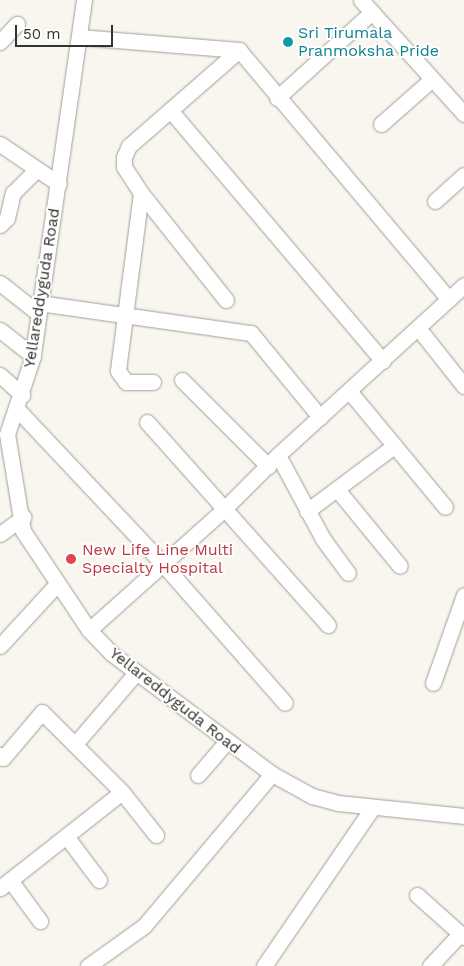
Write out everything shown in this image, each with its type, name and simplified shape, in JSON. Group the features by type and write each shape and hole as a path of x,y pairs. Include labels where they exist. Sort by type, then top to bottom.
{"street":[{"name":"Yellareddyguda Road","path":"84,0 59,184 38,308 33,356 19,402 4,432 23,518 24,531 57,584 89,630 135,674 272,774 312,796 338,802 366,807 464,816"},
{"path":"361,0 464,114"},
{"path":"276,98 372,12"},
{"path":"0,42 17,24"},
{"path":"79,37 239,50 276,98 448,299"},
{"path":"226,300 141,193 124,167 124,156 129,146 239,50"},
{"path":"381,124 432,79"},
{"path":"170,110 382,361"},
{"path":"0,144 59,184"},
{"path":"0,225 7,218 13,193 36,170"},
{"path":"435,201 464,175"},
{"path":"141,193 118,371 126,382 152,382"},
{"path":"0,283 38,308 124,316 250,333 320,417"},
{"path":"89,630 162,563 224,510 273,460 350,392 464,285"},
{"path":"418,328 464,386"},
{"path":"0,330 33,356"},
{"path":"0,375 19,402 285,703"},
{"path":"182,380 273,460 348,573"},
{"path":"350,392 445,507"},
{"path":"147,422 328,625"},
{"path":"307,511 394,446"},
{"path":"335,491 340,493 400,566"},
{"path":"0,534 23,518"},
{"path":"0,646 57,584"},
{"path":"433,683 457,639 464,595"},
{"path":"76,743 135,674"},
{"path":"0,755 3,758 42,712 76,743 122,792 156,835"},
{"path":"198,775 227,742"},
{"path":"88,966 114,950 144,926 272,774"},
{"path":"40,921 5,884 122,792"},
{"path":"265,966 366,807"},
{"path":"66,836 99,880"},
{"path":"417,895 462,936 430,966"}],"place":[{"name":"Sri Tirumala Pranmoksha Pride","path":"288,42"},
{"name":"New Life Line Multi Specialty Hospital","path":"71,559"}]}
